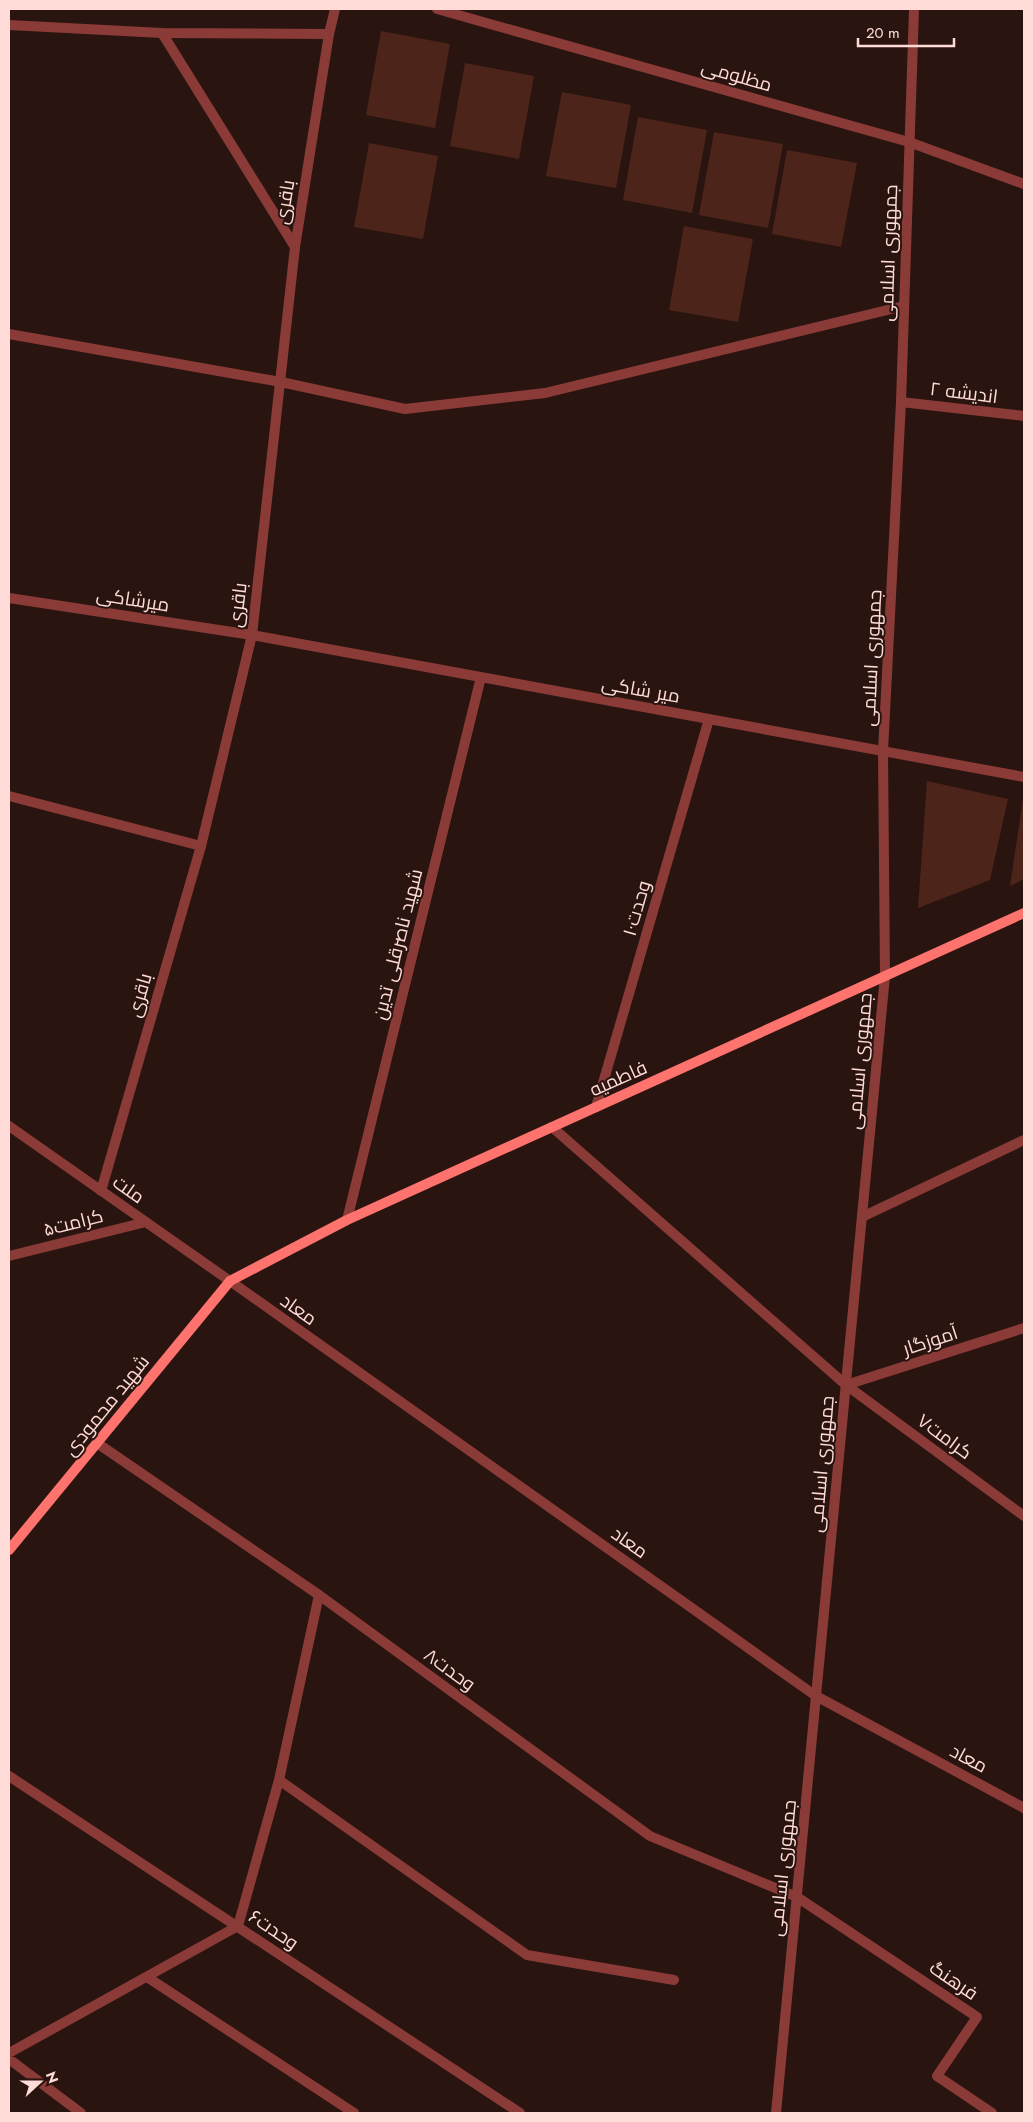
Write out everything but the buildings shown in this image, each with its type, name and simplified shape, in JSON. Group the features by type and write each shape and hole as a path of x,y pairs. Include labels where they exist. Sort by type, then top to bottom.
{"main road":[{"name":"فاطمیه","path":"230,1281 347,1220 1024,913"},
{"name":"شهید محمودی","path":"9,1550 230,1281"}],"street":[{"name":"باقری","path":"101,1191 200,846 252,635 295,247 329,34 335,9"},
{"name":"مظلومی","path":"437,9 909,142 1024,184"},
{"name":"جمهوری اسلامی","path":"776,2113 885,976 884,751 904,306 914,9"},
{"path":"9,25 162,33 329,34"},
{"path":"162,33 295,247"},
{"path":"9,334 281,382 405,409 545,393 904,306"},
{"name":"اندیشه ۲","path":"900,402 1024,416"},
{"name":"میرشاکی","path":"9,598 252,635"},
{"name":"میر شاکی","path":"252,635 1024,777"},
{"name":"شهید ناصرقلی تدین","path":"347,1220 481,677"},
{"name":"وحدت۱۰","path":"596,1107 709,719"},
{"path":"9,796 200,846"},
{"name":"ملت","path":"9,1126 230,1281"},
{"name":"کرامت۷","path":"552,1127 846,1385 1024,1516"},
{"path":"862,1217 1024,1140"},
{"name":"کرامت۵","path":"9,1256 146,1222"},
{"name":"معاد","path":"230,1281 816,1696 1024,1808"},
{"name":"آموزگار","path":"846,1385 1024,1328"},
{"name":"وحدت۸","path":"97,1443 320,1595 650,1836 797,1897"},
{"path":"9,2053 238,1926 279,1780 320,1595"},
{"name":"وحدت۶","path":"9,1776 520,2113"},
{"path":"279,1780 527,1955 674,1980"},
{"name":"فرهنگ","path":"797,1897 977,2017 937,2076 992,2113"},
{"path":"147,1977 354,2113"},
{"path":"9,2059 81,2113"}]}
